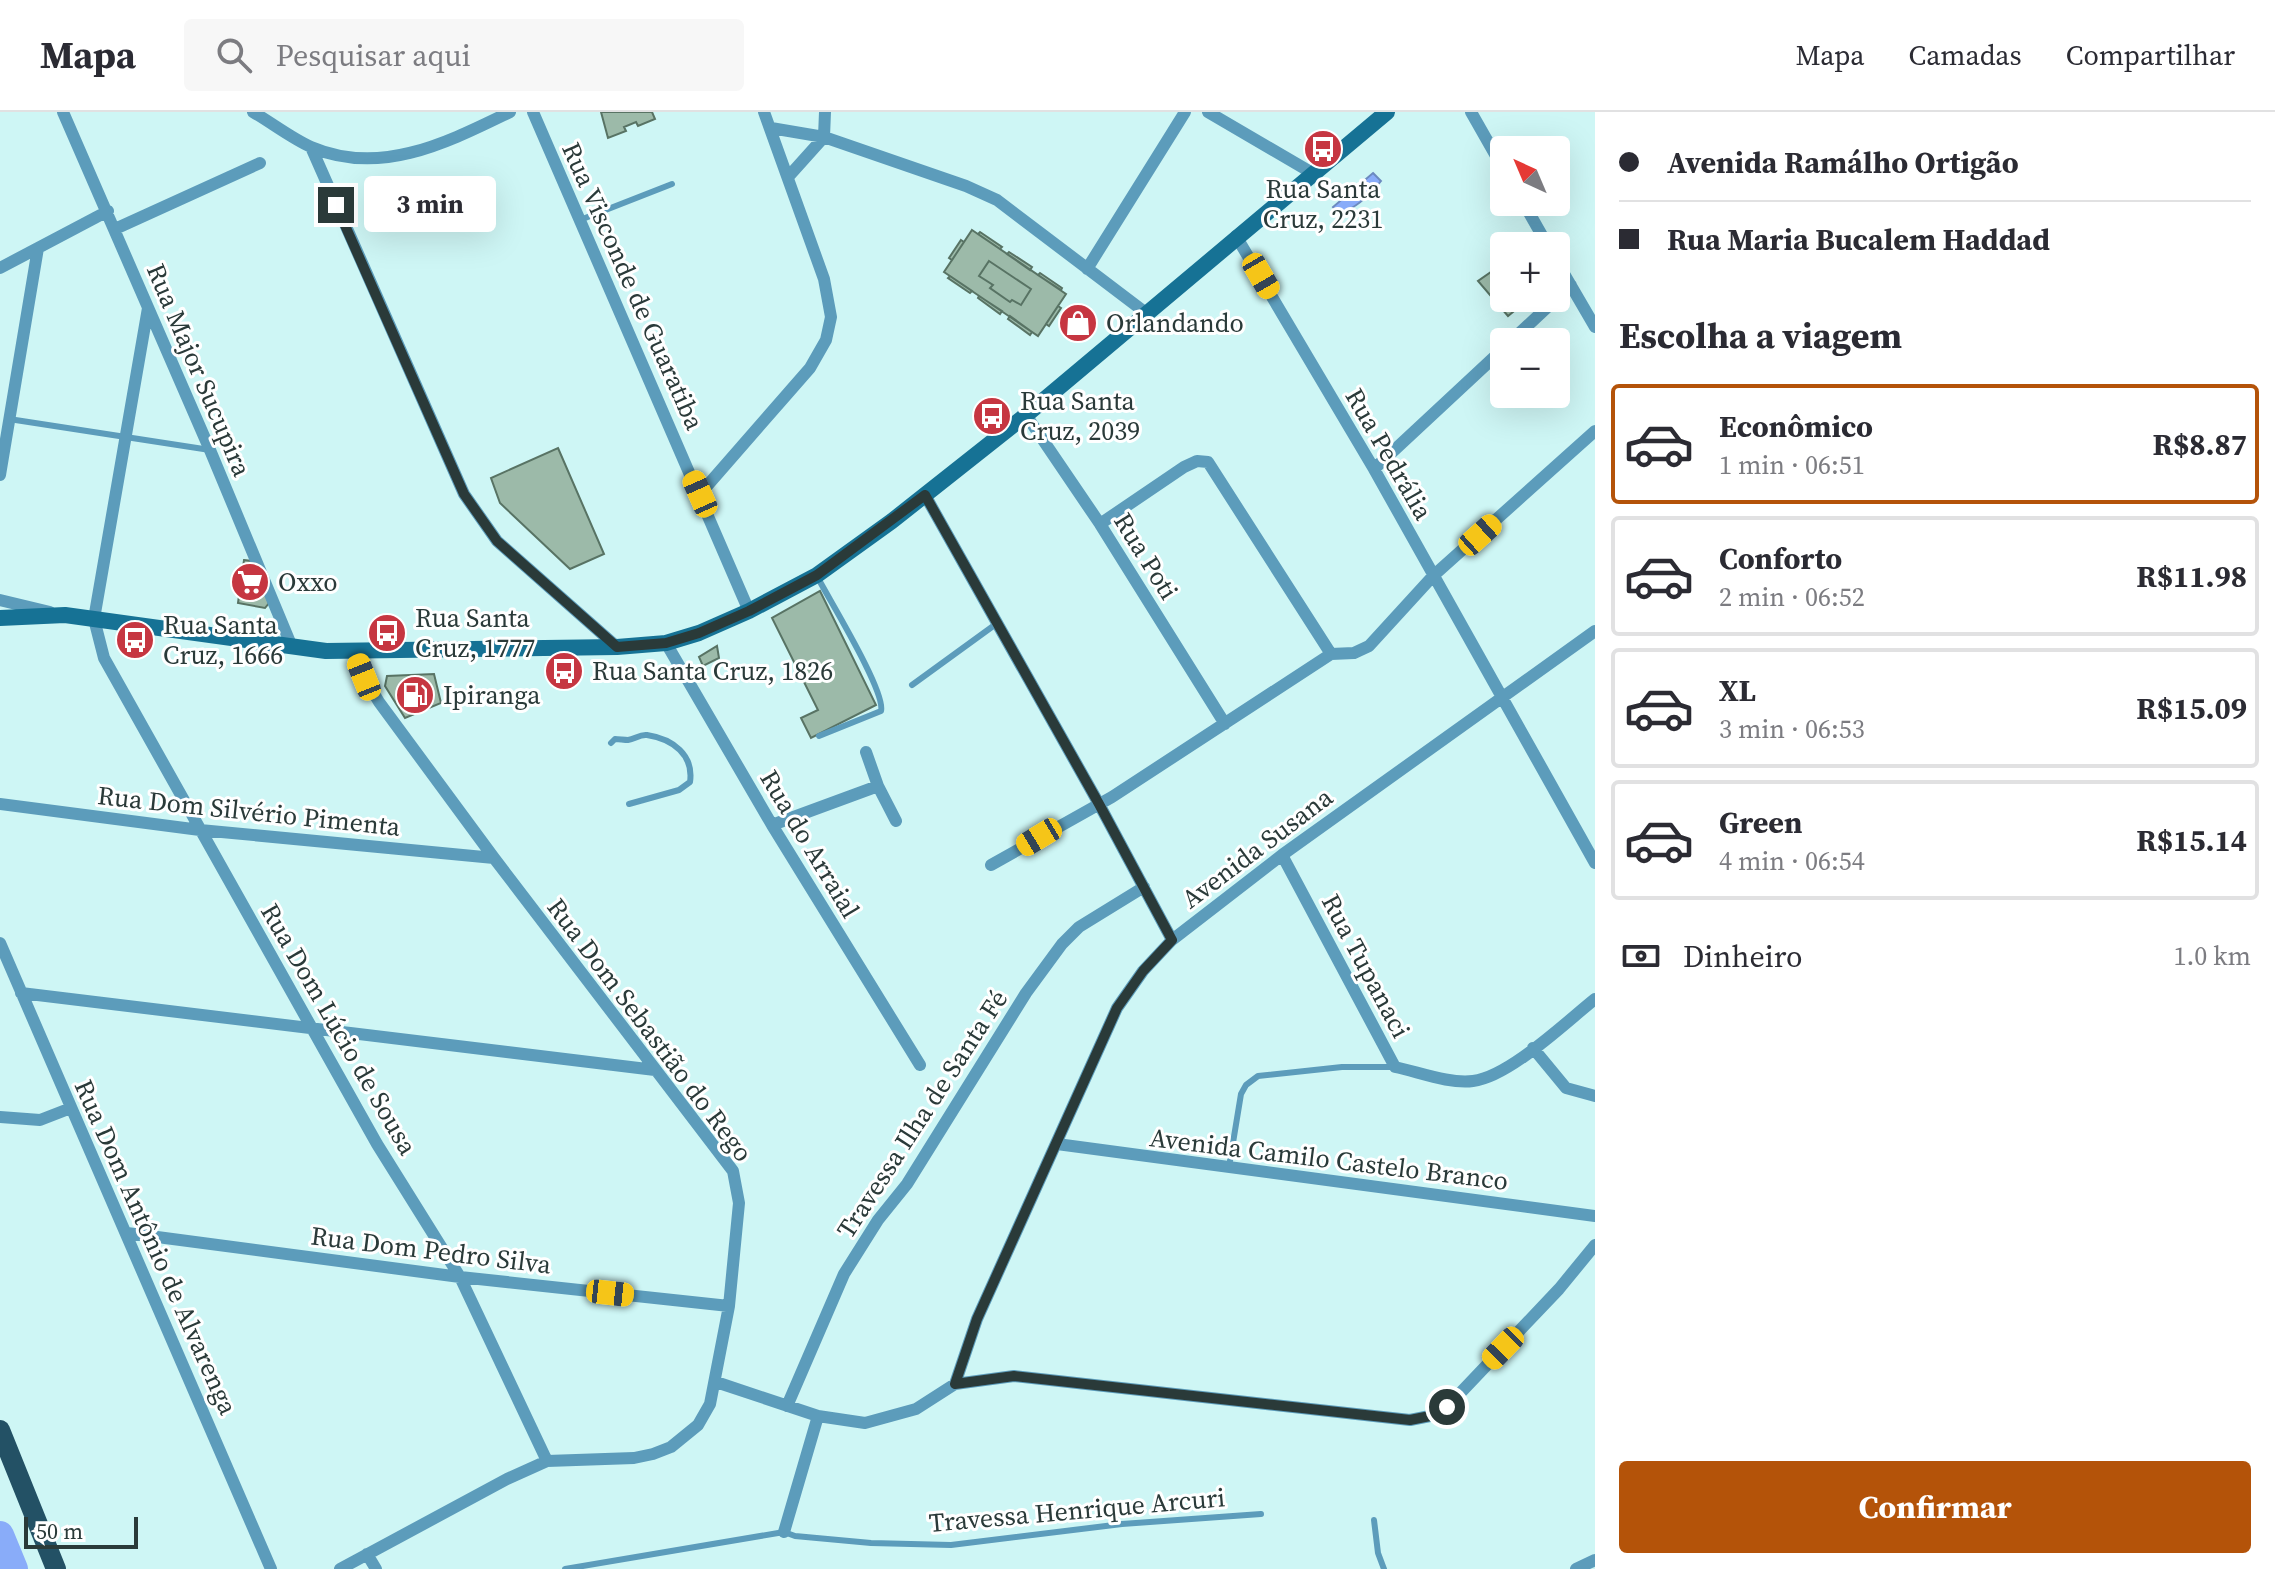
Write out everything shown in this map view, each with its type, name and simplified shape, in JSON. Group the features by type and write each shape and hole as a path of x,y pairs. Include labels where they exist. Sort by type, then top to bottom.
{"main road":[{"path":"0,618 65,615 292,647 354,651 617,647 666,643 699,633 817,575 925,495 1026,415 1387,112"},
{"path":"0,1430 56,1569"}],"street":[{"name":"Rua Major Sucupira","path":"63,112 108,211 292,647"},
{"path":"253,112 311,147 343,157 371,160 401,156 450,141 510,112"},
{"name":"Rua Visconde de Guaratiba","path":"533,112 749,611"},
{"path":"700,494 810,368 826,340 831,317 824,279 765,112"},
{"path":"789,176 824,137 825,112"},
{"path":"1087,269 1185,112"},
{"path":"1208,112 1314,174"},
{"path":"1471,112 1490,145"},
{"path":"771,128 824,137 966,186 997,200 1146,313"},
{"path":"311,147 470,503 497,541 617,647"},
{"path":"115,229 260,163"},
{"path":"0,268 108,211"},
{"name":"Rua Pedrália","path":"1236,236 1374,469 1595,863"},
{"path":"0,475 38,248"},
{"path":"1525,328 1571,285 1595,327"},
{"path":"94,619 148,308"},
{"path":"1374,469 1490,361"},
{"name":"Rua Poti","path":"1026,415 1100,524 1225,724"},
{"path":"991,865 1099,804 1331,654 1354,653 1369,646 1433,576 1595,431"},
{"path":"1100,524 1184,467 1197,461 1208,462 1331,654"},
{"path":"925,495 1172,940"},
{"path":"0,600 65,615"},
{"name":"Rua Dom Lúcio de Sousa","path":"94,619 104,658 112,675 377,1144 460,1277 547,1461"},
{"name":"Avenida Susana","path":"955,1384 977,1319 1117,1008 1143,971 1172,940 1282,855 1595,631"},
{"name":"Rua do Arraial","path":"666,643 772,825 920,1065"},
{"name":"Rua Dom Sebastião do Rego","path":"340,1569 507,1479 547,1461 634,1458 671,1447 698,1425 710,1404 716,1382 729,1306 739,1203 733,1171 494,858 371,689 354,651"},
{"path":"866,752 878,786 896,821"},
{"path":"772,825 878,786"},
{"name":"Rua Dom Silvério Pimenta","path":"0,804 200,830 494,858"},
{"name":"Rua Tupanaci","path":"1282,855 1395,1067 1457,1081 1489,1077 1509,1066 1595,999"},
{"name":"Travessa Ilha de Santa Fé","path":"787,1406 844,1274 878,1220 913,1174 1026,993 1062,944 1079,927 1144,887"},
{"name":"Rua Dom Antônio de Alvarenga","path":"0,943 271,1569"},
{"path":"21,993 655,1070"},
{"path":"1533,1048 1566,1088 1595,1096"},
{"path":"0,1117 40,1120 71,1108"},
{"name":"Avenida Camilo Castelo Branco","path":"1057,1144 1595,1216"},
{"name":"Rua Dom Pedro Silva","path":"127,1233 460,1277 729,1306"},
{"path":"716,1382 818,1416 865,1423 916,1409 955,1384 1014,1376 1421,1419 1447,1407 1559,1289 1595,1245"},
{"path":"784,1532 818,1416"},
{"path":"367,1554 376,1569"},
{"path":"1576,1569 1595,1560"}],"lane":[{"path":"580,220 672,184"},
{"path":"9,419 210,450"},
{"path":"817,575 883,704 881,711 819,736"},
{"path":"912,685 996,624"},
{"path":"611,743 615,739 629,740 643,734 650,736 683,751 692,768 690,782 679,790 629,804"},
{"path":"1229,1167 1241,1094 1246,1085 1258,1076 1342,1067 1395,1067"},
{"name":"Travessa Henrique Arcuri","path":"565,1569 784,1532 795,1536 871,1543 951,1545 1122,1524 1261,1514"},
{"path":"1374,1520 1378,1553 1384,1569"}],"water":[{"path":"1373,173 1381,181 1377,186 1357,205 1339,214 1333,207"}],"building":[{"path":"601,112 652,112 655,119 638,126 636,122 624,127 626,131 608,138"},
{"path":"972,230 1066,294 1038,336 944,272"},
{"path":"980,232 1002,247 1000,249 978,234"},
{"path":"961,240 964,242 952,260 949,258"},
{"path":"1009,252 1032,267 1030,270 1007,254"},
{"path":"989,261 1031,289 1021,305 1012,300 1010,302 979,276"},
{"path":"1040,273 1062,288 1061,290 1038,275"},
{"path":"1490,273 1490,295 1478,281"},
{"path":"950,276 972,291 970,293 948,278"},
{"path":"978,298 1002,311 1000,314"},
{"path":"1058,306 1061,308 1049,326 1046,324"},
{"path":"1010,316 1032,332 1030,335 1008,319"},
{"path":"558,448 604,554 570,569 500,503 491,478"},
{"name":"Oxxo","path":"244,560 252,561 269,603 265,608 238,603"},
{"path":"820,591 876,705 811,738 801,718 818,710 772,618"},
{"path":"717,646 719,658 703,666 699,657"},
{"name":"Ipiranga","path":"434,674 441,703 405,718 385,686 387,676"}],"waterway":[{"path":"0,1535 14,1569"}],"place":[{"name":"Rua Santa Cruz, 2231","path":"1323,149"},
{"name":"Orlandando","path":"1078,323"},
{"name":"Rua Santa Cruz, 2039","path":"992,416"},
{"name":"Oxxo","path":"250,582"},
{"name":"Rua Santa Cruz, 1777","path":"387,633"},
{"name":"Rua Santa Cruz, 1666","path":"135,640"},
{"name":"Rua Santa Cruz, 1826","path":"564,671"},
{"name":"Ipiranga","path":"415,695"}],"route":[{"path":"336,205 464,494 481,522 497,541 617,647 666,643 699,633 749,611 817,575 925,495 1172,940 1143,971 1117,1008 977,1319 955,1384 1014,1376 1410,1420 1435,1415 1447,1407"}]}
